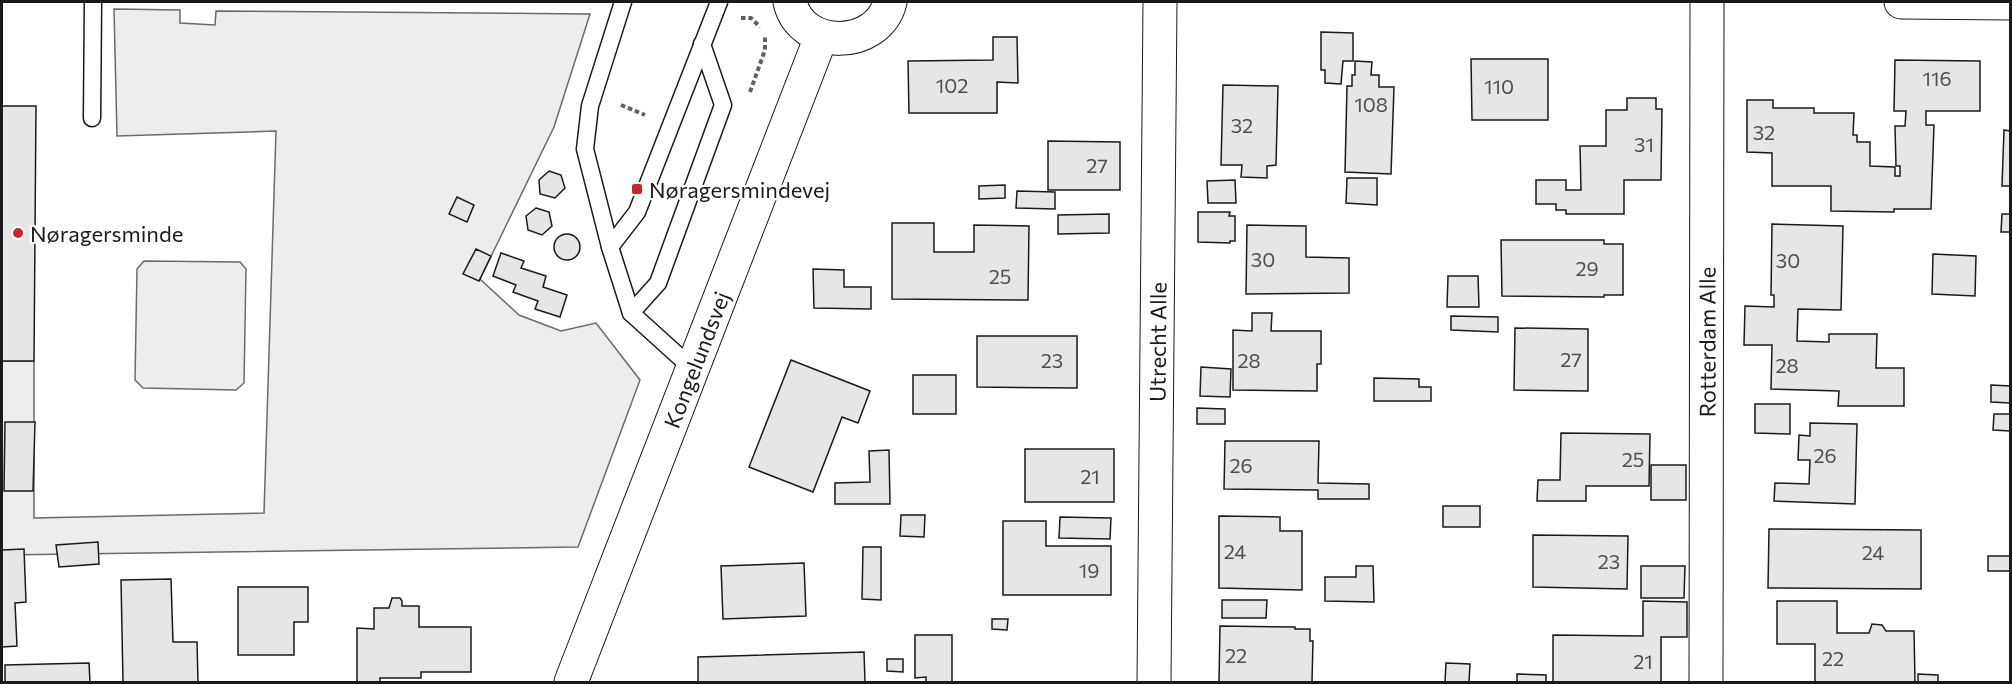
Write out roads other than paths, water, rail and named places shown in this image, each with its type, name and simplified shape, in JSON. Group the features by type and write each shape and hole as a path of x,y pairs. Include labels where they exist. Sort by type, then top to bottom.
{"street":[{"path":"790,2 791,8 803,25 821,37 841,40 860,36 877,25 890,2"},
{"name":"Utrecht Alle","path":"1154,682 1160,2"},
{"name":"Rotterdam Alle","path":"1706,682 1707,2"},
{"path":"1901,2 2010,3"},
{"name":"Kongelundsvej","path":"571,682 694,370 821,37"}],"lane":[{"path":"92,118 93,2"},
{"path":"623,2 590,106 585,149 610,247 631,313 694,370"},
{"path":"610,247 637,212 719,2"},
{"path":"631,313 658,283 723,105 702,44"}],"place":[{"name":"Nøragersmindevej","path":"637,189"},
{"name":"Nøragersminde","path":"18,233"}]}
